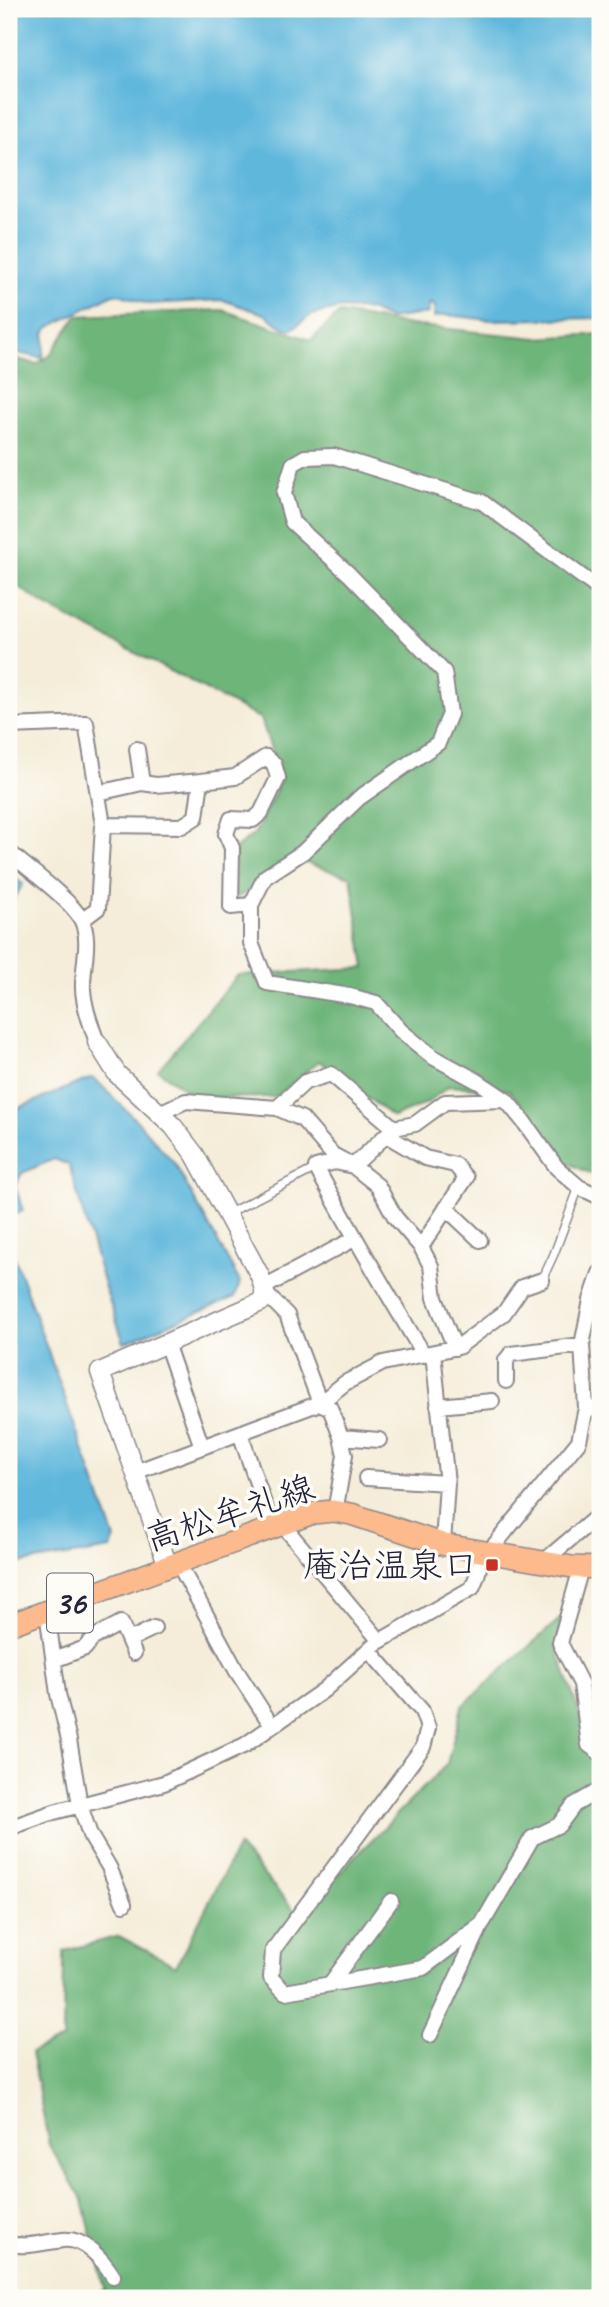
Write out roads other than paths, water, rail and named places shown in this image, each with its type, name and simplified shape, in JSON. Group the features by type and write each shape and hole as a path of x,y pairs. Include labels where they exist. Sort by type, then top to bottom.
{"main road":[{"name":"高松牟礼線","path":"9,1625 313,1513 351,1514 443,1544 591,1568"}],"street":[{"path":"600,590 482,502 334,456 305,457 292,464 284,493 292,522 378,603 444,672 450,714 438,743 359,798 303,852 265,877 251,905 251,943 267,983 351,996 376,1003 401,1031 433,1057 506,1100 557,1168 579,1187 600,1197"},
{"path":"9,726 86,723 103,825 98,908 82,920"},
{"path":"137,749 142,783"},
{"path":"98,793 142,783 156,785 235,777 266,757 274,764 278,778 261,813 253,820 231,819 226,834 232,848 231,907 251,905"},
{"path":"103,825 182,826 196,817 201,781"},
{"path":"9,852 72,907 82,920 86,940 83,989 97,1042 117,1074 173,1126 195,1155 260,1276 264,1290 287,1315 320,1403 330,1408 341,1437 345,1455 335,1512"},
{"path":"277,1108 305,1082 331,1074 390,1131 425,1158 455,1165 466,1178 421,1247"},
{"path":"353,1166 390,1131 415,1124 445,1102 506,1100"},
{"path":"159,1113 186,1101 277,1108 302,1119 333,1155 353,1166 378,1186 395,1217 421,1247 430,1266 435,1298 455,1348"},
{"path":"353,1166 335,1162 316,1167 354,1239 428,1354 439,1406 447,1483 443,1544"},
{"path":"446,1208 480,1240"},
{"path":"272,1726 173,1565 135,1472 100,1372 261,1302 264,1290 354,1239"},
{"path":"9,1828 80,1805 164,1783 245,1745 324,1690 374,1646 472,1588 486,1552 579,1441 593,1409 583,1343 591,1300 600,1273"},
{"path":"135,1472 320,1403 345,1382 383,1363 455,1348 504,1313 522,1287 542,1280"},
{"path":"506,1381 506,1360 511,1354 600,1338"},
{"path":"166,1343 202,1447"},
{"path":"439,1406 492,1401"},
{"path":"240,1433 277,1525 374,1646 422,1711 428,1728 424,1747 273,1950 271,1978 285,1992 423,1968 482,1924"},
{"path":"341,1437 379,1440"},
{"path":"366,1478 447,1483"},
{"path":"543,1562 600,1514"},
{"path":"591,1568 560,1643 580,1684 589,1745 600,1753"},
{"path":"47,1611 58,1694 80,1805 90,1835 109,1867 124,1904"},
{"path":"54,1660 85,1648 93,1638 121,1623 132,1646 153,1628"},
{"path":"430,2035 482,1924 532,1839 559,1825 574,1805 600,1790"},
{"path":"330,1984 391,1901"},
{"path":"9,2244 22,2247 70,2239 103,2260 113,2276"}],"lane":[{"path":"227,1214 316,1167"},
{"path":"542,1280 579,1187"}],"water":[{"path":"9,9 600,9 600,318 490,320 447,315 434,317 435,306 430,303 428,313 389,319 370,310 341,308 311,315 291,330 264,314 223,300 148,304 113,294 48,328 43,358 18,353 11,356 9,362"},
{"path":"9,874 23,884 9,906"},
{"path":"91,1078 138,1122 175,1164 240,1282 235,1297 124,1343 69,1165 54,1159 22,1173 15,1186 23,1211 9,1217 9,1112"},
{"path":"9,1242 115,1539 110,1549 9,1565"}],"place":[{"name":"庵治温泉口","path":"492,1565"}]}
